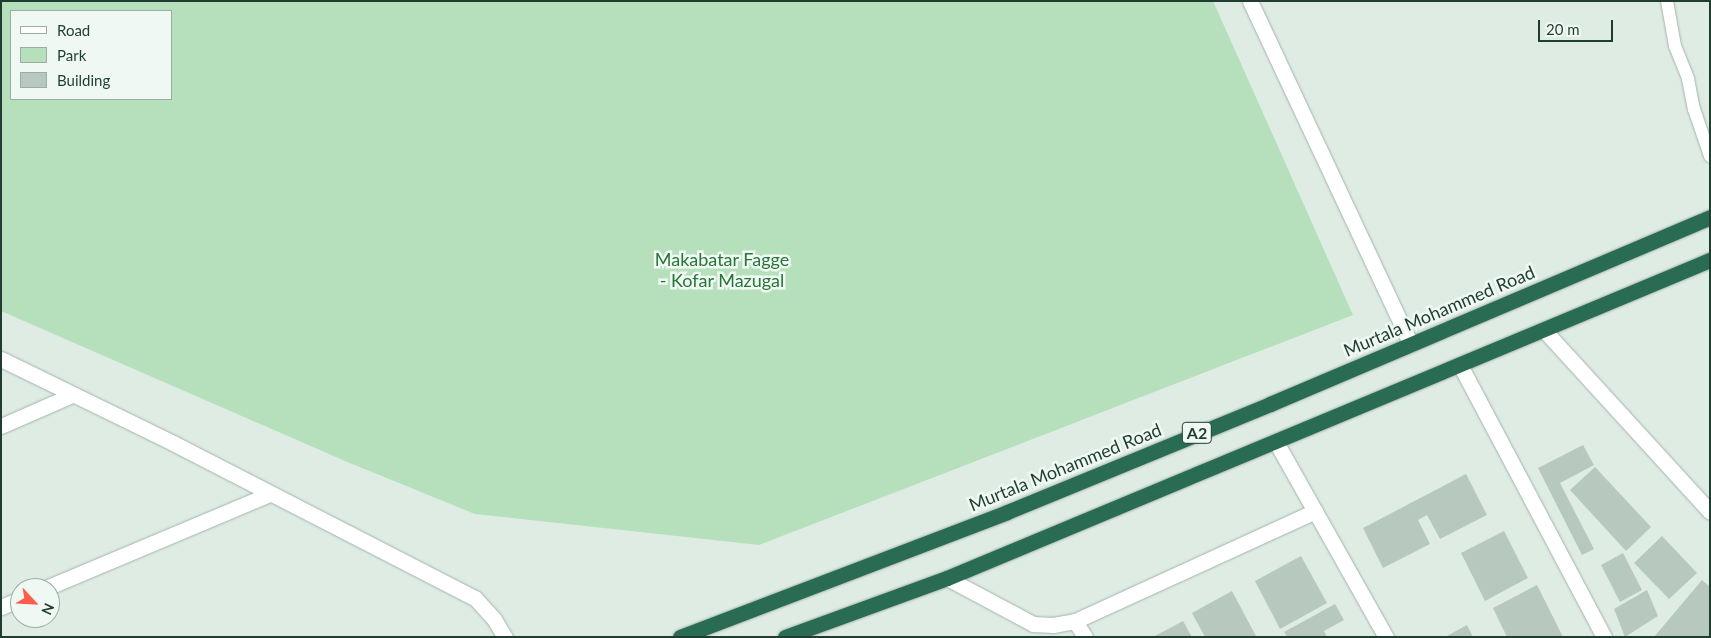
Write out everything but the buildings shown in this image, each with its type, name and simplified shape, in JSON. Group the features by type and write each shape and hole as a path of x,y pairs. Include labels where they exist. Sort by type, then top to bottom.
{"highway":[{"name":"Murtala Mohammed Road","path":"680,637 1007,512 1710,217"},
{"name":"A2","path":"785,637 947,578 1460,366 1710,260"}],"street":[{"path":"1250,1 1410,344"},
{"path":"1544,330 1710,512"},
{"path":"1,359 173,443 475,598 494,619 505,637"},
{"path":"1460,366 1604,637"},
{"path":"1,426 72,395"},
{"path":"1276,442 1386,637"},
{"path":"60,582 270,494"},
{"path":"947,578 1033,624 1054,625 1075,622 1315,511"},
{"path":"1075,622 1085,637"}],"lane":[{"path":"1667,1 1675,46 1688,79 1694,109 1710,156"}],"green space":[{"name":"Makabatar Fagge - Kofar Mazugal","path":"1,1 1213,1 1353,315 759,545 475,514 345,461 1,311"}]}
